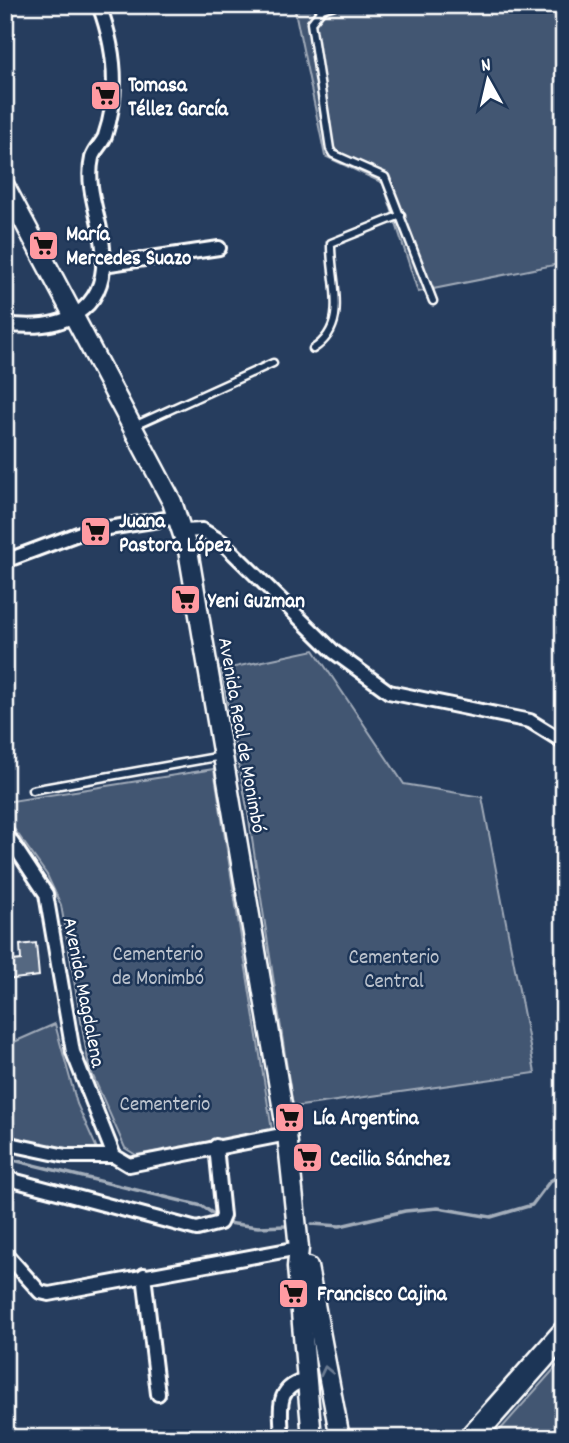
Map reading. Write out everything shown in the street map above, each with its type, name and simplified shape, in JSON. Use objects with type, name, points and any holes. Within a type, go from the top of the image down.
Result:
[{"type":"highway","points":[[471,1438],[564,1334]]},
{"type":"highway","points":[[493,1438],[564,1357]]},
{"type":"street","points":[[5,324],[43,324],[74,318],[94,297],[103,265],[103,247],[92,197],[92,157],[104,140],[110,121],[115,75],[99,5]]},
{"type":"street","name":"Avenida Real de Monimbó","points":[[5,186],[181,524],[224,756],[287,1134],[299,1248],[297,1267],[312,1438]]},
{"type":"street","points":[[103,265],[219,248]]},
{"type":"street","points":[[5,561],[83,532],[181,524],[202,530],[222,542],[334,652],[389,692],[530,721],[564,742]]},
{"type":"street","name":"Avenida Magdalena","points":[[5,832],[46,894],[73,1052],[114,1156]]},
{"type":"street","points":[[5,1143],[66,1156],[114,1156],[129,1165],[287,1134]]},
{"type":"street","points":[[5,1178],[197,1229],[220,1223],[223,1216],[216,1146]]},
{"type":"street","points":[[5,1253],[40,1292],[49,1294],[299,1248]]},
{"type":"street","name":"Avenida Real de Monimbó","points":[[299,1248],[307,1266],[340,1438]]},
{"type":"street","points":[[144,1275],[158,1394]]},
{"type":"street","points":[[282,1438],[281,1403],[287,1388],[292,1383],[308,1380]]},
{"type":"lane","points":[[335,5],[322,9],[311,23],[330,149],[333,154],[385,177],[433,301]]},
{"type":"lane","points":[[313,349],[326,340],[335,317],[331,243],[401,215]]},
{"type":"lane","points":[[132,427],[274,363]]},
{"type":"lane","points":[[32,790],[224,756]]},
{"type":"green space","points":[[564,5],[564,263],[418,292],[383,183],[325,156],[294,6]]},
{"type":"green space","name":"Cementerio Central","points":[[314,650],[404,784],[482,797],[535,1073],[293,1107],[248,813],[221,670]]},
{"type":"green space","points":[[214,769],[272,1130],[136,1155],[125,1148],[89,1067],[61,905],[47,875],[5,816],[5,802]]},
{"type":"green space","points":[[55,1024],[77,1104],[99,1153],[85,1157],[5,1143],[5,1046]]},
{"type":"green space","points":[[564,1358],[564,1438],[493,1438]]},
{"type":"building","points":[[36,943],[39,976],[5,980],[5,962],[21,960],[20,945]]},
{"type":"waterway","points":[[5,1158],[202,1206],[218,1217]]},
{"type":"waterway","points":[[312,1224],[340,1226],[405,1211],[438,1208],[491,1217],[532,1205],[550,1181],[564,1173]]},
{"type":"waterway","points":[[227,1223],[258,1227],[287,1226]]},
{"type":"place","name":"Tomasa Téllez García","points":[[105,96]]},
{"type":"place","name":"María Mercedes Suazo","points":[[43,245]]},
{"type":"place","name":"Juana Pastora López","points":[[96,532]]},
{"type":"place","name":"Yeni Guzman","points":[[185,600]]},
{"type":"place","name":"Lía Argentina","points":[[290,1117]]},
{"type":"place","name":"Cecilia Sánchez","points":[[307,1158]]},
{"type":"place","name":"Francisco Cajina","points":[[294,1293]]},
{"type":"park label","name":"Cementerio de Monimbó","points":[[158,965]]},
{"type":"park label","name":"Cementerio","points":[[165,1103]]}]
